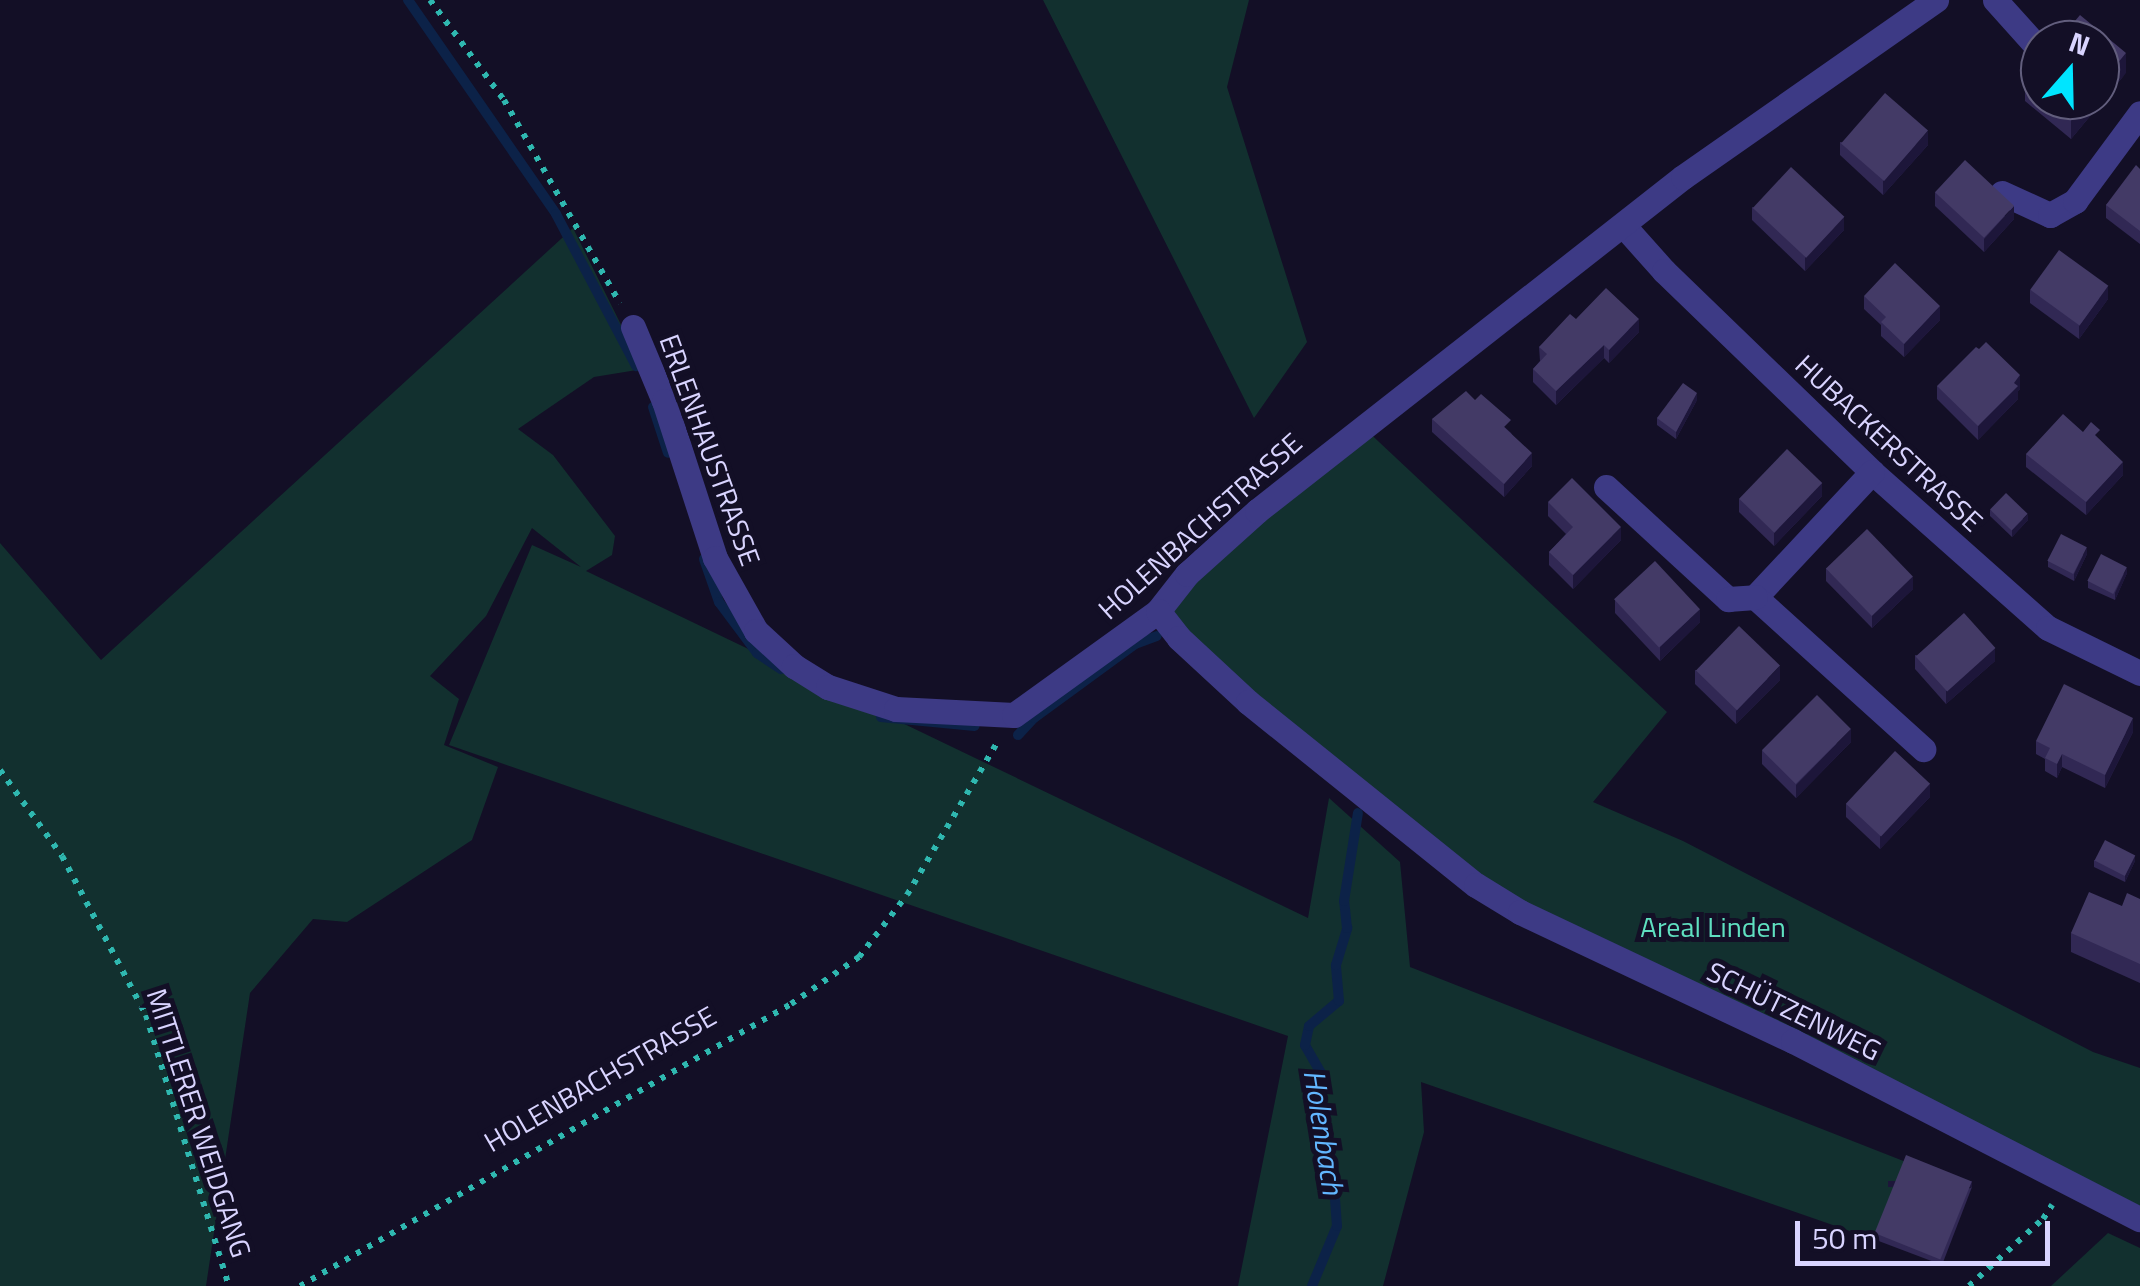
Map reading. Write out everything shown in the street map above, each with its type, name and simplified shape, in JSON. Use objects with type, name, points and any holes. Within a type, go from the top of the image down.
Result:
[{"type":"street","name":"HOLENBACHSTRASSE","points":[[1014,715],[1158,611],[1186,574],[1256,511],[1683,177],[1936,0]]},
{"type":"street","points":[[1994,0],[2020,28]]},
{"type":"street","points":[[2002,193],[2050,216],[2074,201],[2140,112]]},
{"type":"street","name":"HUBACKERSTRASSE","points":[[1623,225],[1664,271],[1872,472],[2048,628],[2140,673]]},
{"type":"street","name":"ERLENHAUSTRASSE","points":[[633,328],[664,401],[715,558],[756,632],[794,666],[828,687],[896,709],[1014,715]]},
{"type":"street","points":[[1606,487],[1728,599],[1756,597],[1872,472]]},
{"type":"street","points":[[1756,597],[1923,748]]},
{"type":"street","name":"SCHÜTZENWEG","points":[[1158,611],[1180,638],[1248,702],[1476,885],[1520,912],[1793,1042],[2140,1218]]},
{"type":"path","name":"ERLENHAUSTRASSE","points":[[430,0],[504,100],[577,221],[633,328]]},
{"type":"path","name":"HOLENBACHSTRASSE","points":[[300,1286],[792,1004],[858,957],[906,895],[1014,715]]},
{"type":"path","name":"MITTLERER WEIDGANG","points":[[0,770],[62,856],[146,1015],[229,1286]]},
{"type":"path","points":[[1969,1286],[2044,1219],[2065,1182]]},
{"type":"green space","points":[[1043,0],[1249,0],[1227,87],[1307,342],[1254,418]]},
{"type":"green space","points":[[573,228],[643,369],[594,377],[518,429],[553,455],[615,536],[612,555],[586,571],[1308,918],[1329,798],[1400,862],[1410,967],[1906,1162],[1876,1240],[1421,1082],[1424,1132],[1383,1286],[1238,1286],[1288,1036],[449,745],[532,545],[581,567],[532,528],[486,616],[430,676],[459,699],[444,745],[498,767],[472,840],[347,922],[313,919],[250,993],[206,1286],[0,1286],[0,543],[101,660]]},
{"type":"green space","name":"Areal Linden","points":[[1362,426],[1667,712],[1593,802],[1683,841],[2093,1052],[2140,1068],[2140,1212],[1476,885],[1158,611]]},
{"type":"green space","points":[[2108,1233],[2140,1248],[2140,1286],[2051,1286]]},
{"type":"building","points":[[1885,93],[1928,130],[1884,181],[1841,144]]},
{"type":"building","points":[[1965,160],[2014,206],[1984,238],[1935,192]]},
{"type":"building","points":[[2136,165],[2140,169],[2140,231],[2106,205]]},
{"type":"building","points":[[1791,167],[1844,217],[1806,258],[1753,208]]},
{"type":"building","points":[[2059,250],[2108,286],[2080,325],[2030,290]]},
{"type":"building","points":[[1895,263],[1940,306],[1904,344],[1881,322],[1886,317],[1864,296]]},
{"type":"building","points":[[1606,288],[1639,319],[1609,350],[1604,345],[1556,391],[1533,369],[1547,354],[1539,347],[1570,314],[1576,319]]},
{"type":"building","points":[[1986,342],[2020,375],[2014,383],[2018,386],[1978,426],[1937,386]]},
{"type":"building","points":[[1683,383],[1697,393],[1676,432],[1657,418]]},
{"type":"building","points":[[1466,391],[1475,400],[1481,394],[1511,420],[1504,427],[1532,453],[1504,484],[1432,419]]},
{"type":"building","points":[[2063,414],[2083,432],[2091,422],[2100,430],[2095,435],[2123,462],[2086,502],[2026,454]]},
{"type":"building","points":[[1787,449],[1822,483],[1774,533],[1739,499]]},
{"type":"building","points":[[1572,478],[1621,527],[1573,575],[1549,552],[1573,527],[1548,502]]},
{"type":"building","points":[[2006,493],[2028,514],[2012,530],[1990,510]]},
{"type":"building","points":[[1867,529],[1913,576],[1872,616],[1826,569]]},
{"type":"building","points":[[2061,534],[2087,547],[2073,574],[2047,561]]},
{"type":"building","points":[[2101,554],[2127,567],[2113,594],[2087,581]]},
{"type":"building","points":[[1655,561],[1700,609],[1659,647],[1614,599]]},
{"type":"building","points":[[1964,613],[1995,648],[1947,691],[1916,656]]},
{"type":"building","points":[[1739,626],[1780,666],[1737,710],[1696,671]]},
{"type":"building","points":[[2064,684],[2133,718],[2105,775],[2062,754],[2057,764],[2045,758],[2050,748],[2036,741]]},
{"type":"building","points":[[1817,695],[1851,729],[1796,784],[1762,750]]},
{"type":"building","points":[[1895,751],[1930,784],[1881,836],[1846,804]]},
{"type":"building","points":[[2105,840],[2135,855],[2125,876],[2095,860]]},
{"type":"building","points":[[2089,892],[2122,906],[2127,893],[2140,899],[2140,964],[2071,933]]},
{"type":"building","points":[[1906,1155],[1972,1182],[1940,1259],[1875,1233]]},
{"type":"waterway","points":[[408,0],[556,214],[636,366]]},
{"type":"waterway","points":[[653,407],[668,453]]},
{"type":"waterway","points":[[704,559],[719,602],[757,653],[781,669]]},
{"type":"waterway","points":[[1018,735],[1034,718],[1135,644],[1157,636]]},
{"type":"waterway","points":[[881,717],[975,726]]},
{"type":"waterway","name":"Holenbach","points":[[1312,1286],[1337,1226],[1333,1171],[1319,1147],[1321,1073],[1305,1045],[1309,1026],[1339,1001],[1336,965],[1347,928],[1344,901],[1358,813]]}]
